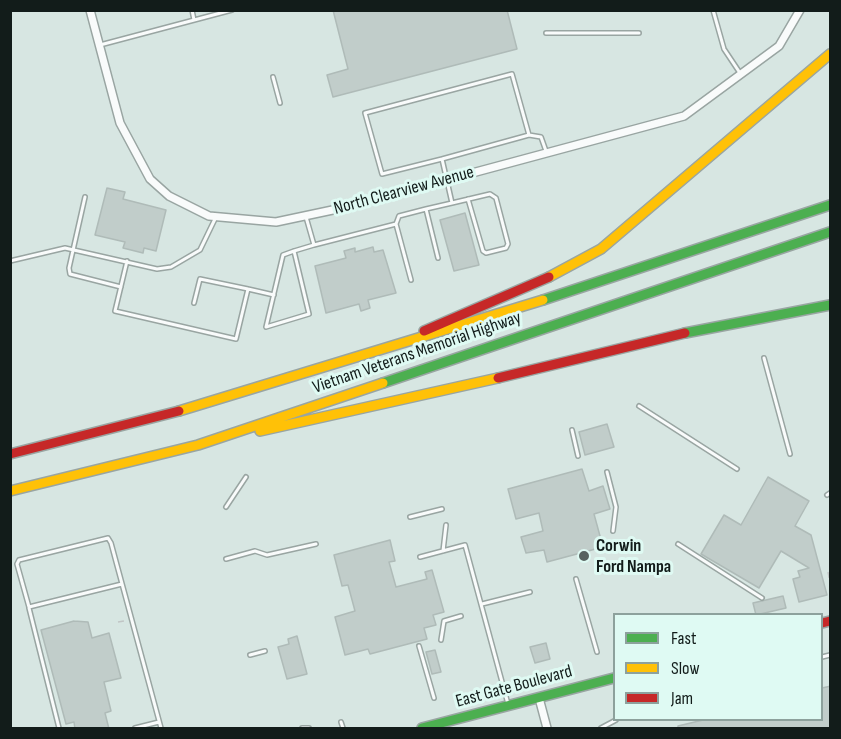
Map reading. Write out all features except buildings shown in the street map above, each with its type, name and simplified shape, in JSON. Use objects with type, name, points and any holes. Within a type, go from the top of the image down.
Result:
[{"type":"main road","points":[[379,352],[443,322],[531,286],[601,249],[831,54]]},
{"type":"main road","name":"Vietnam Veterans Memorial Highway","points":[[10,454],[213,404],[831,205]]},
{"type":"main road","name":"Vietnam Veterans Memorial Highway","points":[[10,491],[198,444],[831,232]]},
{"type":"main road","points":[[198,444],[532,370],[685,333],[831,305]]},
{"type":"main road","name":"East Gate Boulevard","points":[[422,729],[613,679]]},
{"type":"street","name":"North Clearview Avenue","points":[[90,10],[120,123],[150,179],[169,196],[209,216],[276,222],[306,217],[684,116],[779,46],[800,10]]},
{"type":"street","points":[[538,698],[547,729]]},
{"type":"lane","points":[[192,10],[194,21]]},
{"type":"lane","points":[[100,45],[232,10]]},
{"type":"lane","points":[[713,10],[724,49],[741,74]]},
{"type":"lane","points":[[546,33],[639,33]]},
{"type":"lane","points":[[529,135],[512,74],[365,113],[382,174],[529,135],[541,137],[547,153]]},
{"type":"lane","points":[[273,77],[280,103]]},
{"type":"lane","points":[[442,159],[452,203]]},
{"type":"lane","points":[[411,280],[396,224],[399,216],[426,209],[468,199],[490,194],[496,198],[508,244],[506,248],[486,253],[483,251],[468,199]]},
{"type":"lane","points":[[85,197],[69,268],[70,274],[121,287]]},
{"type":"lane","points":[[426,209],[438,258]]},
{"type":"lane","points":[[10,261],[65,248],[157,269],[171,267],[200,250],[216,217]]},
{"type":"lane","points":[[306,217],[314,245]]},
{"type":"lane","points":[[294,251],[309,314],[266,327],[283,255],[294,251],[314,245],[396,224]]},
{"type":"lane","points":[[127,261],[115,311],[236,339],[248,289]]},
{"type":"lane","points":[[194,303],[200,279],[274,295]]},
{"type":"lane","points":[[764,358],[790,454]]},
{"type":"lane","points":[[639,406],[737,469]]},
{"type":"lane","points":[[572,430],[578,456]]},
{"type":"lane","points":[[607,472],[616,507],[614,531]]},
{"type":"lane","points":[[226,507],[246,477]]},
{"type":"lane","points":[[410,517],[442,509]]},
{"type":"lane","points":[[443,551],[446,525]]},
{"type":"lane","points":[[59,729],[17,564],[19,560],[103,537],[108,538],[111,543],[161,729]]},
{"type":"lane","points":[[226,559],[255,551],[267,555],[316,544]]},
{"type":"lane","points":[[678,544],[762,598]]},
{"type":"lane","points":[[420,557],[465,545],[509,706]]},
{"type":"lane","points":[[576,579],[597,652]]},
{"type":"lane","points":[[28,607],[122,584]]},
{"type":"lane","points":[[482,604],[530,592]]},
{"type":"lane","points":[[441,640],[444,621],[461,616]]},
{"type":"lane","points":[[420,646],[434,698]]},
{"type":"lane","points":[[250,655],[265,651]]},
{"type":"lane","points":[[135,729],[159,722]]},
{"type":"lane","points":[[341,722],[343,729]]},
{"type":"lane","points":[[302,729],[309,729]]},
{"type":"path","points":[[828,572],[831,582]]},
{"type":"path","points":[[118,622],[125,621]]},
{"type":"traffic: fast","points":[[543,300],[830,205]]},
{"type":"traffic: fast","points":[[383,383],[830,232]]},
{"type":"traffic: fast","points":[[685,333],[830,305]]},
{"type":"traffic: fast","points":[[422,728],[613,678]]},
{"type":"traffic: slow","points":[[549,277],[601,249],[830,54]]},
{"type":"traffic: slow","points":[[179,411],[543,300]]},
{"type":"traffic: slow","points":[[260,431],[498,378]]},
{"type":"traffic: slow","points":[[10,491],[198,445],[383,383]]},
{"type":"traffic: jam","points":[[424,331],[549,277]]},
{"type":"traffic: jam","points":[[498,378],[685,333]]},
{"type":"traffic: jam","points":[[10,454],[179,411]]},
{"type":"traffic: jam","points":[[823,623],[830,621]]},
{"type":"place","name":"Corwin Ford Nampa","points":[[584,556]]}]
